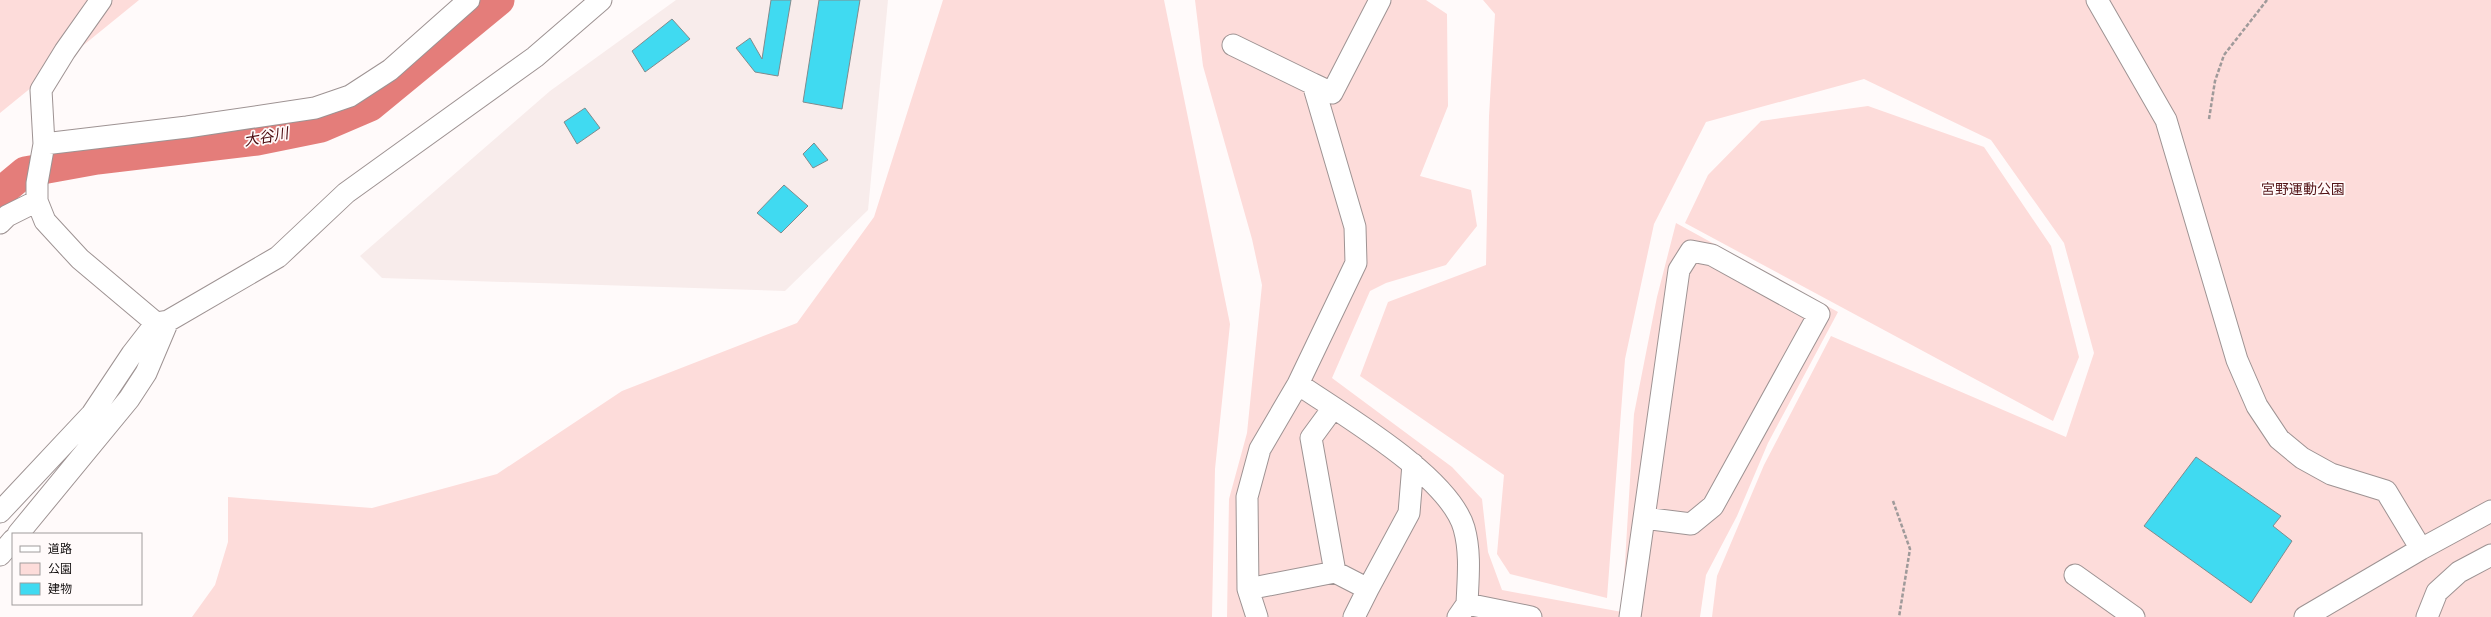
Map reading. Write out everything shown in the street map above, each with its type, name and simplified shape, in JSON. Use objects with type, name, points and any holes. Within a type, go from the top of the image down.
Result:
[{"type":"street","points":[[102,0],[65,51],[41,90],[44,144],[37,183],[37,201],[45,221],[80,259],[162,322]]},
{"type":"street","points":[[44,144],[187,127],[322,105],[350,96],[390,70],[469,0]]},
{"type":"street","points":[[0,512],[92,414],[132,354],[162,322],[278,257],[346,193],[535,57],[601,0]]},
{"type":"street","points":[[1233,45],[1332,93],[1380,0]]},
{"type":"street","points":[[2097,0],[2166,120],[2237,360],[2257,406],[2279,439],[2302,458],[2331,474],[2386,491],[2421,549]]},
{"type":"street","points":[[1257,617],[1248,589],[1246,497],[1260,449],[1298,384],[1356,263],[1355,227],[1313,84]]},
{"type":"street","points":[[0,223],[7,216],[37,201]]},
{"type":"street","points":[[1630,617],[1679,270],[1691,251],[1712,255],[1819,314],[1713,506],[1692,524],[1644,518]]},
{"type":"street","points":[[19,533],[129,399],[146,373],[162,322]]},
{"type":"street","points":[[1298,384],[1413,464],[1443,491],[1464,527],[1469,554],[1462,611],[1531,617]]},
{"type":"street","points":[[1333,408],[1311,438],[1335,572]]},
{"type":"street","points":[[1361,615],[1368,589],[1409,513],[1413,464]]},
{"type":"street","points":[[2305,617],[2421,549],[2491,511]]},
{"type":"street","points":[[0,555],[12,541]]},
{"type":"street","points":[[2427,617],[2437,592],[2459,572],[2491,555]]},
{"type":"street","points":[[1248,589],[1335,572],[1368,589]]},
{"type":"street","points":[[2075,575],[2134,617]]},
{"type":"path","points":[[2209,119],[2215,81],[2224,55],[2267,0]]},
{"type":"path","points":[[1893,501],[1910,549],[1899,617]]},
{"type":"shaded area","points":[[676,0],[888,0],[868,210],[785,291],[382,278],[360,256],[550,91]]},
{"type":"green space","points":[[0,0],[139,0],[0,113]]},
{"type":"green space","points":[[943,0],[1164,0],[1230,324],[1215,469],[1212,617],[192,617],[215,585],[228,542],[228,497],[372,508],[497,474],[622,391],[797,323],[874,217]]},
{"type":"green space","points":[[1195,0],[1426,0],[1447,14],[1448,106],[1420,176],[1471,190],[1477,226],[1446,265],[1386,283],[1370,291],[1332,378],[1452,467],[1482,499],[1488,552],[1502,590],[1622,612],[1634,414],[1657,297],[1676,223],[1838,312],[1768,443],[1737,516],[1706,575],[1700,617],[1227,617],[1229,499],[1247,433],[1262,285],[1252,239],[1203,66]]},
{"type":"green space","name":"宮野運動公園","points":[[1483,0],[2491,0],[2491,617],[1712,617],[1717,576],[1764,465],[1831,336],[2066,437],[2094,353],[2064,243],[1991,140],[1864,79],[1706,122],[1654,224],[1625,359],[1607,598],[1510,574],[1497,554],[1504,475],[1360,376],[1388,302],[1486,265],[1489,116],[1495,14]]},
{"type":"green space","points":[[1868,106],[1984,147],[2051,246],[2079,357],[2053,421],[1685,223],[1708,175],[1761,121]]},
{"type":"building","points":[[771,0],[791,0],[778,76],[755,72],[736,48],[750,38],[762,59]]},
{"type":"building","points":[[819,0],[860,0],[842,109],[803,102]]},
{"type":"building","points":[[672,19],[690,39],[645,72],[632,51]]},
{"type":"building","points":[[585,108],[600,128],[577,144],[564,122]]},
{"type":"building","points":[[814,143],[828,160],[813,168],[803,154]]},
{"type":"building","points":[[784,185],[808,206],[781,233],[757,213]]},
{"type":"building","points":[[2196,457],[2281,516],[2273,526],[2292,541],[2251,603],[2144,526]]},
{"type":"waterway","name":"大谷川","points":[[0,193],[25,172],[97,159],[257,140],[321,127],[370,106],[499,0]]}]
